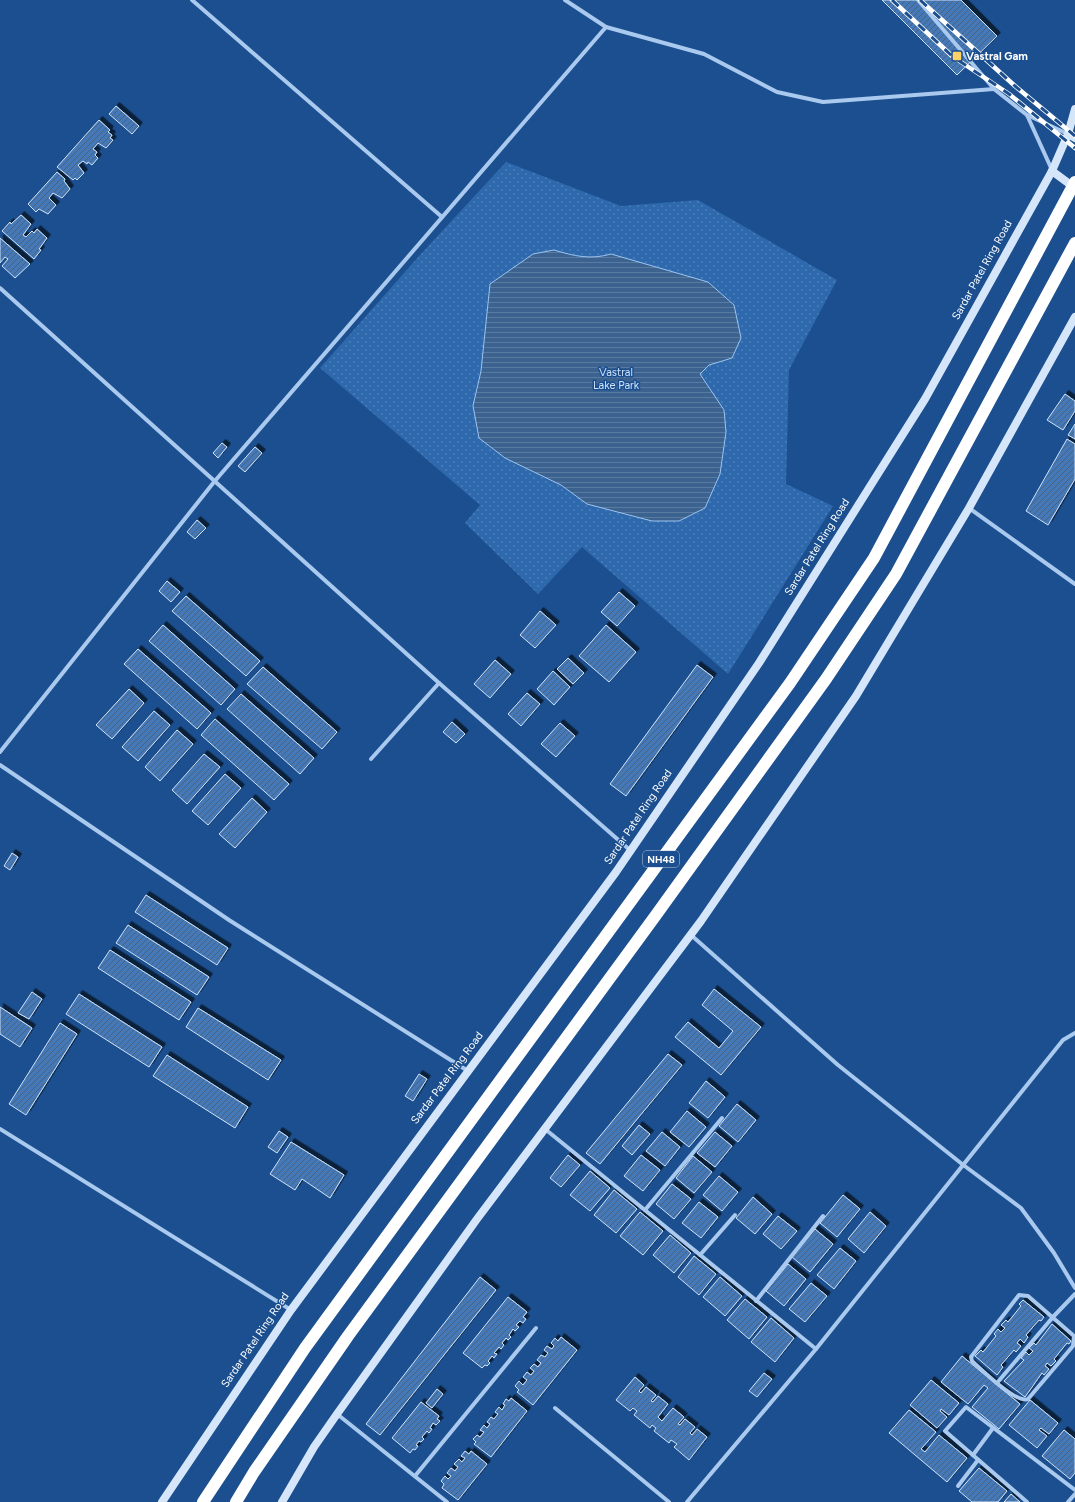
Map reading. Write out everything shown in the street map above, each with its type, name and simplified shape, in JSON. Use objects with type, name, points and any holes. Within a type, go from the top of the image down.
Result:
[{"type":"highway","name":"NH48","points":[[203,1502],[305,1348],[790,683],[874,558],[1074,186]]},
{"type":"highway","name":"NH48","points":[[236,1502],[254,1472],[348,1336],[661,909],[848,647],[896,574],[1075,243]]},
{"type":"street","points":[[192,0],[442,217]]},
{"type":"street","points":[[565,0],[606,27],[704,54],[777,92],[823,102],[994,90]]},
{"type":"street","points":[[918,0],[994,90],[1027,115],[1072,136]]},
{"type":"street","points":[[0,752],[214,482],[606,27]]},
{"type":"street","name":"Sardar Patel Ring Road","points":[[162,1502],[291,1310],[631,851],[759,663],[925,399],[1072,136],[1075,109]]},
{"type":"street","points":[[1027,115],[1052,171],[1074,186]]},
{"type":"street","points":[[0,288],[439,683],[631,851]]},
{"type":"street","points":[[282,1502],[314,1447],[337,1414],[477,1219],[690,936],[856,696],[969,508],[1075,317]]},
{"type":"street","points":[[969,508],[1075,584]]},
{"type":"street","points":[[371,759],[439,683]]},
{"type":"street","points":[[0,765],[230,920],[468,1071]]},
{"type":"street","points":[[690,936],[838,1065],[962,1164],[1021,1208],[1054,1253],[1075,1288]]},
{"type":"street","points":[[687,1502],[816,1349],[1062,1040],[1075,1033]]},
{"type":"street","points":[[645,1210],[722,1118]]},
{"type":"street","points":[[545,1128],[816,1349]]},
{"type":"street","points":[[0,1129],[291,1310]]},
{"type":"street","points":[[700,1255],[735,1215]]},
{"type":"street","points":[[756,1300],[823,1216]]},
{"type":"street","points":[[998,1383],[1053,1317],[1075,1294]]},
{"type":"street","points":[[1019,1295],[1028,1296],[1053,1317],[1074,1336],[1074,1341],[1072,1346],[1028,1399],[1024,1401],[1019,1400],[972,1361],[971,1357],[1019,1295]]},
{"type":"street","points":[[415,1476],[536,1328]]},
{"type":"street","points":[[1027,1502],[945,1431],[966,1407],[1075,1490]]},
{"type":"street","points":[[555,1408],[668,1502]]},
{"type":"street","points":[[337,1414],[448,1502]]},
{"type":"street","points":[[973,1455],[993,1428]]},
{"type":"street","points":[[958,1486],[978,1460]]},
{"type":"street","points":[[1068,1502],[1075,1494]]},
{"type":"green space","name":"Vastral Lake Park","points":[[506,162],[621,206],[698,200],[837,280],[789,370],[786,484],[833,506],[728,674],[582,547],[538,594],[465,523],[480,505],[320,368],[420,255]]},
{"type":"shaded area","points":[[554,250],[589,257],[611,254],[708,282],[734,305],[741,338],[732,358],[709,365],[700,374],[724,410],[726,432],[720,474],[705,508],[679,521],[652,521],[587,504],[561,485],[505,458],[479,438],[473,406],[481,371],[490,284],[533,254]]},
{"type":"building","name":"Vastral Gam","points":[[882,0],[961,0],[997,36],[957,75]]},
{"type":"building","points":[[116,106],[139,126],[132,134],[109,114]]},
{"type":"building","points":[[99,120],[110,130],[108,132],[112,135],[110,138],[113,140],[106,148],[98,143],[93,149],[97,152],[95,155],[98,158],[92,165],[83,161],[78,165],[84,173],[77,180],[75,178],[73,180],[57,167]]},
{"type":"building","points":[[57,172],[65,179],[64,181],[70,189],[62,198],[53,193],[49,198],[56,205],[48,214],[39,209],[36,212],[28,204]]},
{"type":"building","points":[[21,215],[31,224],[23,235],[26,237],[32,231],[34,233],[37,229],[47,238],[39,249],[41,250],[34,259],[2,231],[10,222],[11,224]]},
{"type":"building","points":[[0,238],[30,264],[15,278],[2,266],[8,259],[5,257],[0,263]]},
{"type":"building","points":[[1065,394],[1075,401],[1075,411],[1063,430],[1047,420]]},
{"type":"building","points":[[1075,424],[1075,439],[1068,435]]},
{"type":"building","points":[[1067,439],[1075,444],[1075,479],[1048,525],[1026,511]]},
{"type":"building","points":[[222,443],[227,447],[218,458],[213,453]]},
{"type":"building","points":[[255,447],[262,453],[245,472],[238,466]]},
{"type":"building","points":[[197,520],[206,528],[195,539],[187,532]]},
{"type":"building","points":[[167,581],[180,592],[171,602],[159,591]]},
{"type":"building","points":[[619,592],[635,606],[617,626],[601,612]]},
{"type":"building","points":[[186,596],[260,661],[246,676],[172,611]]},
{"type":"building","points":[[540,611],[556,625],[535,648],[520,635]]},
{"type":"building","points":[[163,625],[235,689],[221,705],[149,641]]},
{"type":"building","points":[[606,625],[636,652],[609,682],[579,656]]},
{"type":"building","points":[[138,649],[211,713],[197,729],[124,664]]},
{"type":"building","points":[[568,658],[584,673],[573,684],[557,669]]},
{"type":"building","points":[[495,660],[511,674],[490,698],[474,684]]},
{"type":"building","points":[[697,665],[713,677],[626,796],[610,784]]},
{"type":"building","points":[[263,667],[337,732],[322,749],[247,684]]},
{"type":"building","points":[[553,671],[570,687],[554,705],[537,689]]},
{"type":"building","points":[[129,689],[144,703],[112,739],[96,725]]},
{"type":"building","points":[[527,693],[540,704],[521,726],[508,714]]},
{"type":"building","points":[[241,694],[314,758],[300,774],[227,709]]},
{"type":"building","points":[[154,711],[170,725],[138,761],[122,747]]},
{"type":"building","points":[[215,719],[289,784],[274,800],[201,735]]},
{"type":"building","points":[[452,722],[465,734],[456,743],[443,732]]},
{"type":"building","points":[[560,723],[575,736],[556,757],[541,744]]},
{"type":"building","points":[[177,730],[193,744],[160,781],[145,767]]},
{"type":"building","points":[[204,754],[220,767],[187,804],[172,790]]},
{"type":"building","points":[[225,774],[241,788],[208,825],[192,811]]},
{"type":"building","points":[[252,798],[267,812],[235,848],[219,834]]},
{"type":"building","points":[[12,853],[18,857],[10,870],[4,866]]},
{"type":"building","points":[[146,895],[228,948],[217,965],[135,912]]},
{"type":"building","points":[[128,925],[209,977],[197,995],[116,943]]},
{"type":"building","points":[[110,950],[191,1002],[179,1020],[98,968]]},
{"type":"building","points":[[714,989],[761,1027],[721,1075],[675,1037],[688,1022],[719,1048],[733,1031],[702,1005]]},
{"type":"building","points":[[32,992],[42,999],[29,1019],[18,1013]]},
{"type":"building","points":[[79,994],[162,1047],[149,1067],[66,1014]]},
{"type":"building","points":[[0,1007],[32,1028],[20,1047],[0,1034]]},
{"type":"building","points":[[198,1008],[281,1060],[268,1080],[186,1027]]},
{"type":"building","points":[[60,1023],[77,1034],[26,1115],[9,1104]]},
{"type":"building","points":[[668,1054],[682,1065],[600,1164],[586,1153]]},
{"type":"building","points":[[167,1055],[248,1107],[235,1128],[153,1076]]},
{"type":"building","points":[[419,1074],[427,1079],[413,1101],[405,1096]]},
{"type":"building","points":[[706,1081],[725,1097],[708,1118],[689,1103]]},
{"type":"building","points":[[737,1104],[756,1120],[738,1142],[719,1126]]},
{"type":"building","points":[[687,1111],[706,1127],[689,1147],[670,1132]]},
{"type":"building","points":[[639,1125],[650,1134],[632,1155],[622,1146]]},
{"type":"building","points":[[279,1131],[288,1137],[277,1153],[268,1147]]},
{"type":"building","points":[[662,1132],[680,1147],[665,1166],[646,1151]]},
{"type":"building","points":[[715,1132],[732,1146],[715,1167],[697,1153]]},
{"type":"building","points":[[291,1142],[344,1175],[330,1198],[302,1179],[295,1190],[270,1174]]},
{"type":"building","points":[[568,1155],[580,1165],[561,1187],[550,1178]]},
{"type":"building","points":[[641,1155],[660,1170],[643,1191],[624,1176]]},
{"type":"building","points":[[693,1156],[712,1172],[694,1193],[676,1178]]},
{"type":"building","points":[[590,1171],[610,1188],[590,1211],[570,1195]]},
{"type":"building","points":[[719,1176],[738,1192],[722,1211],[703,1195]]},
{"type":"building","points":[[672,1184],[691,1199],[674,1219],[656,1204]]},
{"type":"building","points":[[614,1190],[637,1209],[616,1233],[594,1215]]},
{"type":"building","points":[[843,1195],[860,1209],[837,1237],[820,1223]]},
{"type":"building","points":[[753,1197],[772,1214],[755,1234],[736,1218]]},
{"type":"building","points":[[699,1202],[718,1217],[701,1238],[682,1223]]},
{"type":"building","points":[[640,1212],[663,1231],[643,1255],[620,1236]]},
{"type":"building","points":[[870,1212],[886,1226],[864,1253],[848,1239]]},
{"type":"building","points":[[778,1216],[797,1231],[781,1249],[763,1234]]},
{"type":"building","points":[[815,1229],[833,1244],[810,1272],[792,1257]]},
{"type":"building","points":[[670,1235],[691,1253],[674,1273],[653,1255]]},
{"type":"building","points":[[840,1248],[856,1261],[834,1289],[817,1275]]},
{"type":"building","points":[[694,1256],[716,1274],[699,1295],[678,1277]]},
{"type":"building","points":[[788,1264],[806,1279],[784,1306],[766,1291]]},
{"type":"building","points":[[480,1277],[496,1290],[380,1435],[366,1424]]},
{"type":"building","points":[[720,1277],[742,1296],[725,1316],[703,1297]]},
{"type":"building","points":[[811,1283],[827,1296],[805,1322],[789,1309]]},
{"type":"building","points":[[508,1297],[527,1312],[523,1317],[526,1319],[523,1323],[520,1321],[516,1325],[519,1327],[515,1331],[513,1329],[509,1335],[511,1337],[508,1340],[506,1338],[502,1343],[504,1345],[501,1349],[499,1347],[494,1353],[497,1354],[494,1358],[492,1356],[488,1361],[490,1363],[482,1368],[463,1353]]},
{"type":"building","points":[[745,1299],[767,1317],[749,1339],[727,1320]]},
{"type":"building","points":[[1023,1300],[1044,1317],[1041,1321],[1039,1320],[1026,1335],[1028,1337],[1024,1343],[1020,1339],[1017,1343],[1021,1346],[1016,1352],[1014,1350],[1001,1365],[1003,1367],[997,1375],[975,1356],[981,1350],[983,1352],[996,1336],[994,1334],[998,1329],[1001,1332],[1005,1328],[1001,1325],[1006,1320],[1008,1322],[1021,1306],[1019,1304]]},
{"type":"building","points":[[771,1318],[794,1338],[775,1362],[751,1342]]},
{"type":"building","points":[[1052,1324],[1071,1341],[1069,1344],[1067,1343],[1054,1359],[1056,1361],[1051,1366],[1047,1363],[1045,1366],[1049,1369],[1044,1375],[1042,1373],[1025,1397],[1004,1381],[1024,1360],[1021,1358],[1026,1352],[1029,1355],[1033,1351],[1029,1348],[1034,1343],[1036,1345]]},
{"type":"building","points":[[561,1337],[577,1350],[533,1405],[517,1392],[519,1390],[515,1386],[519,1381],[523,1385],[527,1380],[523,1377],[527,1372],[531,1375],[534,1371],[530,1368],[534,1364],[538,1367],[541,1363],[537,1360],[541,1355],[545,1357],[548,1353],[544,1350],[547,1346],[552,1349],[554,1346],[551,1343],[555,1338],[558,1341]]},
{"type":"building","points":[[962,1356],[1020,1404],[999,1429],[972,1407],[988,1388],[984,1385],[968,1404],[941,1382]]},
{"type":"building","points":[[764,1373],[772,1379],[757,1397],[749,1391]]},
{"type":"building","points":[[635,1377],[644,1385],[639,1391],[641,1393],[646,1387],[656,1395],[651,1401],[653,1402],[658,1396],[668,1404],[658,1417],[662,1421],[673,1408],[684,1417],[678,1424],[680,1425],[685,1419],[695,1427],[690,1433],[692,1435],[697,1429],[707,1437],[689,1460],[674,1447],[677,1444],[671,1440],[669,1443],[654,1431],[656,1428],[652,1425],[650,1428],[634,1415],[637,1411],[633,1408],[630,1411],[616,1400]]},
{"type":"building","points":[[931,1380],[959,1403],[949,1415],[941,1409],[940,1411],[947,1417],[937,1428],[910,1405]]},
{"type":"building","points":[[437,1389],[443,1394],[432,1408],[426,1403]]},
{"type":"building","points":[[511,1398],[527,1411],[491,1457],[474,1444],[476,1442],[473,1439],[477,1435],[480,1437],[484,1432],[480,1430],[484,1425],[487,1428],[490,1424],[487,1422],[491,1417],[494,1419],[498,1414],[495,1412],[499,1407],[502,1410],[506,1399],[509,1401]]},
{"type":"building","points":[[1030,1400],[1058,1423],[1049,1434],[1041,1428],[1039,1430],[1047,1436],[1037,1448],[1009,1425]]},
{"type":"building","points":[[421,1402],[439,1416],[437,1419],[440,1421],[436,1425],[433,1423],[430,1428],[432,1429],[429,1433],[427,1431],[422,1437],[424,1439],[421,1442],[419,1441],[415,1450],[413,1449],[410,1453],[392,1438]]},
{"type":"building","points":[[909,1410],[936,1432],[921,1449],[925,1452],[939,1435],[967,1458],[947,1482],[889,1433]]},
{"type":"building","points":[[1064,1430],[1075,1439],[1075,1473],[1070,1479],[1042,1456]]},
{"type":"building","points":[[465,1451],[469,1454],[471,1451],[487,1464],[458,1500],[442,1488],[444,1484],[441,1481],[445,1476],[448,1479],[451,1476],[447,1473],[451,1468],[455,1471],[458,1467],[454,1464],[459,1459],[462,1462],[465,1458],[461,1456]]},
{"type":"building","points":[[979,1468],[1007,1491],[998,1502],[972,1502],[959,1491]]},
{"type":"building","points":[[1011,1494],[1020,1502],[1004,1502]]},
{"type":"railway","points":[[892,0],[952,56],[1009,94],[1075,148]]},
{"type":"railway","points":[[920,0],[1015,86],[1075,136]]},
{"type":"place","name":"Vastral Gam","points":[[957,56]]}]
